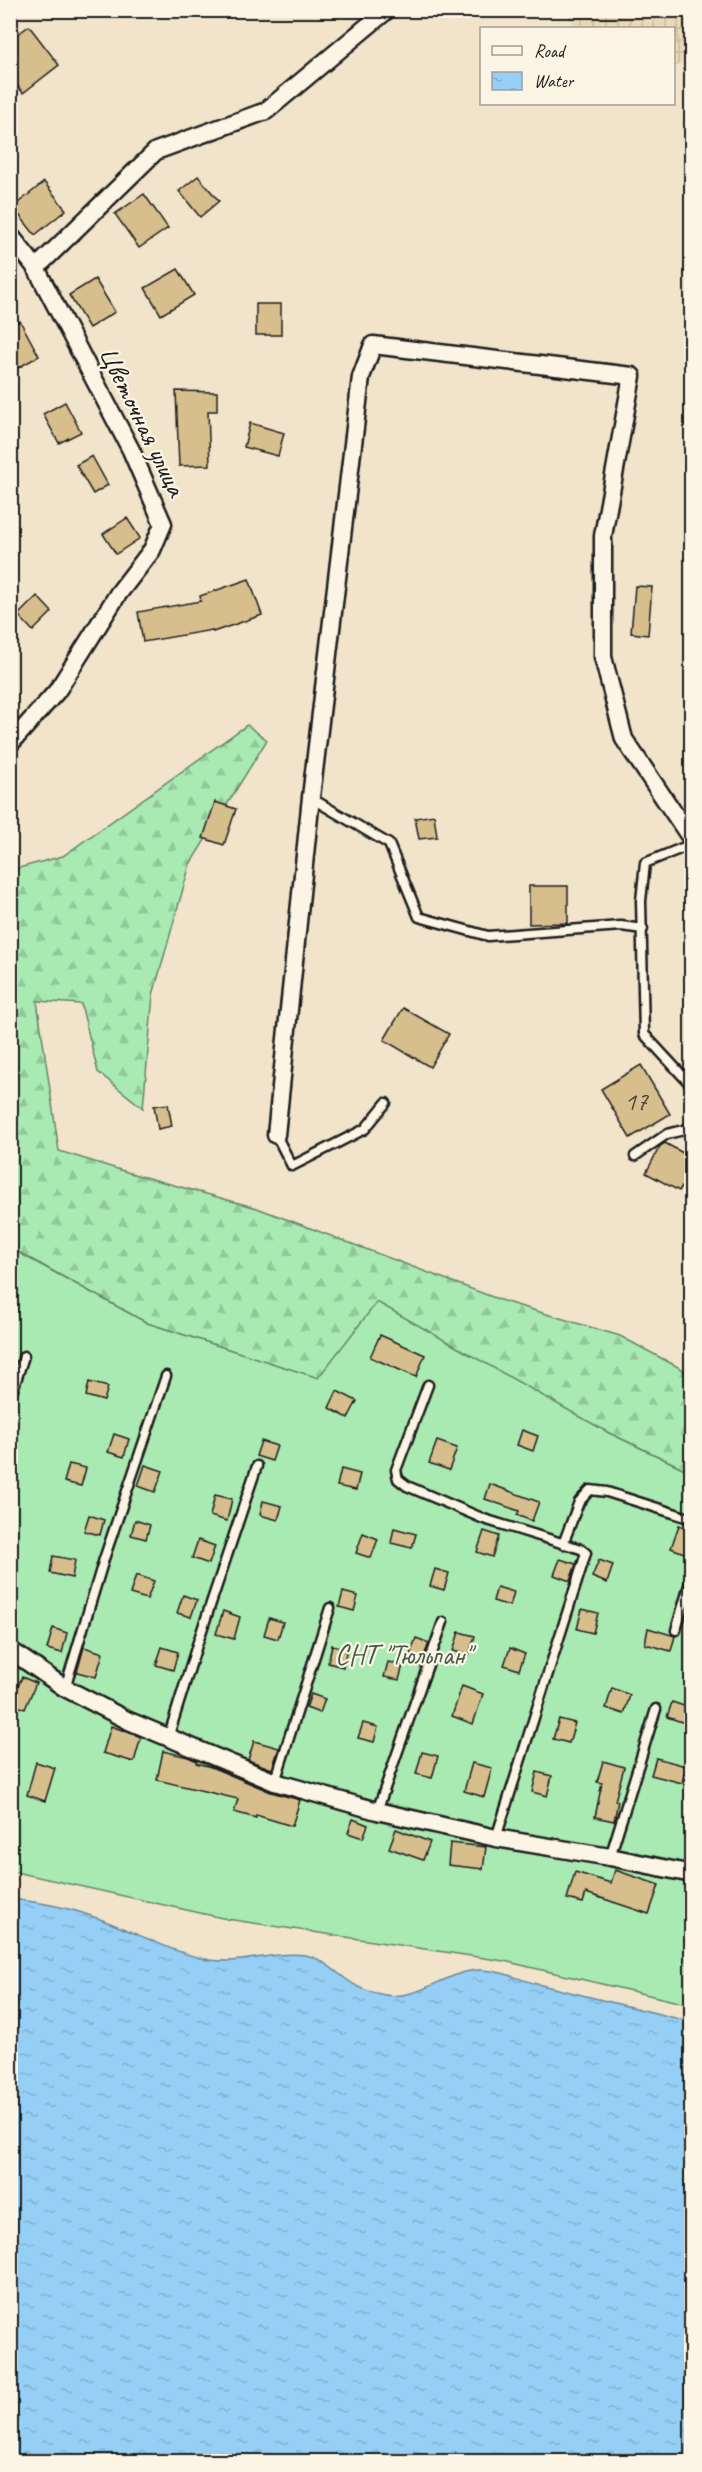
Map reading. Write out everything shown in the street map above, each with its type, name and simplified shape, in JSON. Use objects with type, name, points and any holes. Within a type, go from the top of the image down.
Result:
[{"type":"street","points":[[36,268],[156,151],[266,111],[387,10]]},
{"type":"street","name":"Цветочная улица","points":[[10,235],[36,268],[131,450],[163,524],[152,550],[118,594],[57,691],[10,744]]},
{"type":"street","points":[[276,1135],[311,797],[361,377],[373,345],[632,376],[603,536],[603,657],[624,739],[692,837]]},
{"type":"street","points":[[10,1650],[64,1688],[168,1738],[275,1782],[377,1811],[496,1838],[610,1857],[692,1874]]},
{"type":"lane","points":[[311,797],[389,844],[419,917],[488,936],[621,926],[643,929]]},
{"type":"lane","points":[[692,844],[645,863],[641,901],[644,1034],[692,1086]]},
{"type":"lane","points":[[276,1135],[292,1166],[365,1129],[386,1103]]},
{"type":"lane","points":[[634,1156],[667,1134],[692,1128]]},
{"type":"lane","points":[[10,1399],[24,1356]]},
{"type":"lane","points":[[64,1688],[104,1559],[166,1376]]},
{"type":"lane","points":[[428,1385],[396,1470],[398,1479],[406,1486],[484,1519],[581,1549],[586,1553],[496,1838]]},
{"type":"lane","points":[[168,1738],[196,1645],[257,1466]]},
{"type":"lane","points":[[563,1544],[579,1502],[590,1490],[607,1492],[692,1519]]},
{"type":"lane","points":[[676,1630],[692,1575]]},
{"type":"lane","points":[[275,1782],[330,1608]]},
{"type":"lane","points":[[377,1811],[443,1622]]},
{"type":"lane","points":[[610,1857],[656,1709]]},
{"type":"shaded area","points":[[564,11],[691,11],[691,60],[675,67],[675,27],[576,27]]},
{"type":"green space","points":[[247,725],[267,740],[190,864],[153,995],[143,1108],[98,1072],[81,1004],[37,1001],[59,1151],[257,1208],[503,1301],[620,1336],[691,1374],[691,1472],[609,1433],[318,1378],[147,1323],[11,1248],[11,870],[63,856]]},
{"type":"green space","name":"СНТ \"Тюльпан\"","points":[[10,1248],[147,1323],[318,1378],[377,1302],[609,1433],[691,1472],[691,2005],[504,1961],[227,1919],[11,1871]]},
{"type":"water","points":[[11,1899],[51,1905],[81,1913],[106,1921],[179,1952],[210,1960],[233,1961],[293,1954],[305,1955],[325,1963],[358,1987],[385,1995],[409,1994],[468,1971],[487,1970],[691,2022],[691,2461],[11,2461]]},
{"type":"building","points":[[29,26],[59,65],[23,93],[10,76],[10,40]]},
{"type":"building","points":[[198,176],[219,201],[200,217],[179,191]]},
{"type":"building","points":[[44,182],[66,210],[35,235],[13,207]]},
{"type":"building","points":[[144,194],[168,228],[139,248],[115,214]]},
{"type":"building","points":[[178,269],[194,295],[161,315],[145,288]]},
{"type":"building","points":[[95,279],[115,312],[89,328],[69,295]]},
{"type":"building","points":[[256,304],[281,304],[281,335],[256,335]]},
{"type":"building","points":[[20,321],[39,356],[18,368],[10,355],[10,326]]},
{"type":"building","points":[[176,391],[217,392],[217,411],[208,411],[210,465],[179,466]]},
{"type":"building","points":[[65,402],[81,432],[59,443],[43,414]]},
{"type":"building","points":[[250,423],[284,433],[278,456],[244,447]]},
{"type":"building","points":[[92,456],[108,485],[93,494],[76,465]]},
{"type":"building","points":[[127,518],[140,538],[116,554],[103,534]]},
{"type":"building","points":[[249,579],[262,615],[213,632],[212,630],[143,642],[138,612],[201,601],[200,596]]},
{"type":"building","points":[[635,586],[652,587],[648,635],[631,633]]},
{"type":"building","points":[[37,596],[52,612],[33,631],[18,615]]},
{"type":"building","points":[[215,802],[236,809],[224,845],[203,838]]},
{"type":"building","points":[[434,815],[437,837],[419,839],[415,818]]},
{"type":"building","points":[[529,886],[568,886],[568,923],[529,924]]},
{"type":"building","points":[[403,1008],[449,1034],[430,1067],[384,1040]]},
{"type":"building","points":[[641,1065],[670,1114],[630,1138],[601,1089]]},
{"type":"building","points":[[168,1104],[172,1126],[158,1129],[154,1106]]},
{"type":"building","points":[[665,1143],[692,1158],[692,1168],[679,1191],[646,1173],[660,1146]]},
{"type":"building","points":[[380,1335],[425,1355],[416,1377],[370,1357]]},
{"type":"building","points":[[89,1382],[108,1387],[104,1401],[86,1396]]},
{"type":"building","points":[[337,1391],[357,1401],[348,1418],[329,1408]]},
{"type":"building","points":[[522,1430],[538,1436],[533,1451],[517,1445]]},
{"type":"building","points":[[114,1434],[129,1439],[124,1457],[108,1452]]},
{"type":"building","points":[[261,1441],[277,1446],[272,1461],[256,1456]]},
{"type":"building","points":[[437,1441],[457,1448],[449,1470],[429,1463]]},
{"type":"building","points":[[69,1464],[86,1468],[81,1486],[64,1482]]},
{"type":"building","points":[[145,1465],[163,1471],[155,1492],[138,1486]]},
{"type":"building","points":[[341,1469],[360,1474],[356,1490],[337,1486]]},
{"type":"building","points":[[490,1484],[539,1502],[532,1521],[517,1515],[519,1511],[485,1499]]},
{"type":"building","points":[[215,1495],[232,1499],[227,1521],[210,1516]]},
{"type":"building","points":[[263,1501],[282,1506],[278,1520],[260,1515]]},
{"type":"building","points":[[89,1515],[104,1520],[100,1535],[84,1531]]},
{"type":"building","points":[[135,1520],[150,1525],[146,1539],[131,1535]]},
{"type":"building","points":[[679,1525],[692,1530],[692,1543],[687,1554],[671,1548]]},
{"type":"building","points":[[394,1528],[416,1534],[412,1548],[391,1543]]},
{"type":"building","points":[[484,1531],[499,1536],[492,1557],[477,1552]]},
{"type":"building","points":[[363,1533],[378,1539],[371,1558],[356,1553]]},
{"type":"building","points":[[198,1540],[215,1546],[209,1564],[192,1558]]},
{"type":"building","points":[[53,1556],[75,1560],[72,1578],[50,1573]]},
{"type":"building","points":[[560,1559],[576,1564],[570,1581],[554,1575]]},
{"type":"building","points":[[599,1560],[613,1565],[607,1583],[592,1577]]},
{"type":"building","points":[[435,1569],[449,1573],[444,1590],[430,1586]]},
{"type":"building","points":[[136,1575],[154,1581],[147,1599],[130,1594]]},
{"type":"building","points":[[497,1587],[514,1592],[510,1606],[493,1601]]},
{"type":"building","points":[[343,1592],[358,1596],[354,1611],[339,1607]]},
{"type":"building","points":[[183,1595],[197,1600],[191,1617],[177,1613]]},
{"type":"building","points":[[582,1609],[598,1613],[593,1633],[577,1629]]},
{"type":"building","points":[[223,1611],[240,1617],[234,1639],[216,1634]]},
{"type":"building","points":[[269,1618],[283,1622],[278,1639],[264,1635]]},
{"type":"building","points":[[53,1628],[67,1633],[62,1653],[47,1649]]},
{"type":"building","points":[[648,1628],[675,1636],[671,1651],[645,1644]]},
{"type":"building","points":[[459,1632],[475,1636],[469,1655],[453,1651]]},
{"type":"building","points":[[416,1638],[429,1643],[423,1659],[410,1655]]},
{"type":"building","points":[[332,1645],[347,1649],[343,1667],[328,1663]]},
{"type":"building","points":[[84,1647],[103,1653],[96,1677],[77,1672]]},
{"type":"building","points":[[162,1647],[178,1652],[173,1670],[156,1665]]},
{"type":"building","points":[[510,1648],[525,1654],[519,1670],[504,1665]]},
{"type":"building","points":[[388,1662],[403,1665],[399,1680],[384,1677]]},
{"type":"building","points":[[22,1677],[36,1683],[25,1709],[11,1703]]},
{"type":"building","points":[[462,1686],[483,1694],[473,1724],[452,1716]]},
{"type":"building","points":[[612,1688],[630,1695],[624,1714],[606,1708]]},
{"type":"building","points":[[311,1694],[325,1699],[320,1713],[306,1708]]},
{"type":"building","points":[[672,1702],[690,1708],[685,1723],[667,1717]]},
{"type":"building","points":[[559,1719],[575,1723],[569,1743],[553,1739]]},
{"type":"building","points":[[363,1723],[378,1727],[374,1742],[358,1738]]},
{"type":"building","points":[[111,1726],[141,1737],[134,1762],[103,1753]]},
{"type":"building","points":[[254,1741],[279,1748],[272,1769],[248,1760]]},
{"type":"building","points":[[163,1751],[188,1757],[197,1761],[196,1763],[271,1792],[300,1800],[292,1826],[256,1815],[256,1818],[234,1812],[238,1799],[157,1780]]},
{"type":"building","points":[[422,1752],[438,1756],[432,1778],[416,1774]]},
{"type":"building","points":[[656,1758],[686,1766],[682,1783],[651,1775]]},
{"type":"building","points":[[603,1761],[624,1767],[615,1801],[618,1801],[614,1821],[595,1817],[602,1783],[597,1782]]},
{"type":"building","points":[[36,1762],[55,1768],[45,1801],[27,1795]]},
{"type":"building","points":[[472,1763],[492,1768],[484,1797],[464,1791]]},
{"type":"building","points":[[537,1772],[552,1776],[547,1796],[532,1792]]},
{"type":"building","points":[[353,1819],[368,1825],[363,1838],[348,1833]]},
{"type":"building","points":[[396,1829],[430,1842],[423,1860],[389,1848]]},
{"type":"building","points":[[450,1843],[486,1847],[483,1869],[448,1865]]},
{"type":"building","points":[[615,1870],[659,1885],[649,1914],[586,1893],[583,1903],[567,1899],[575,1872],[611,1883]]}]
